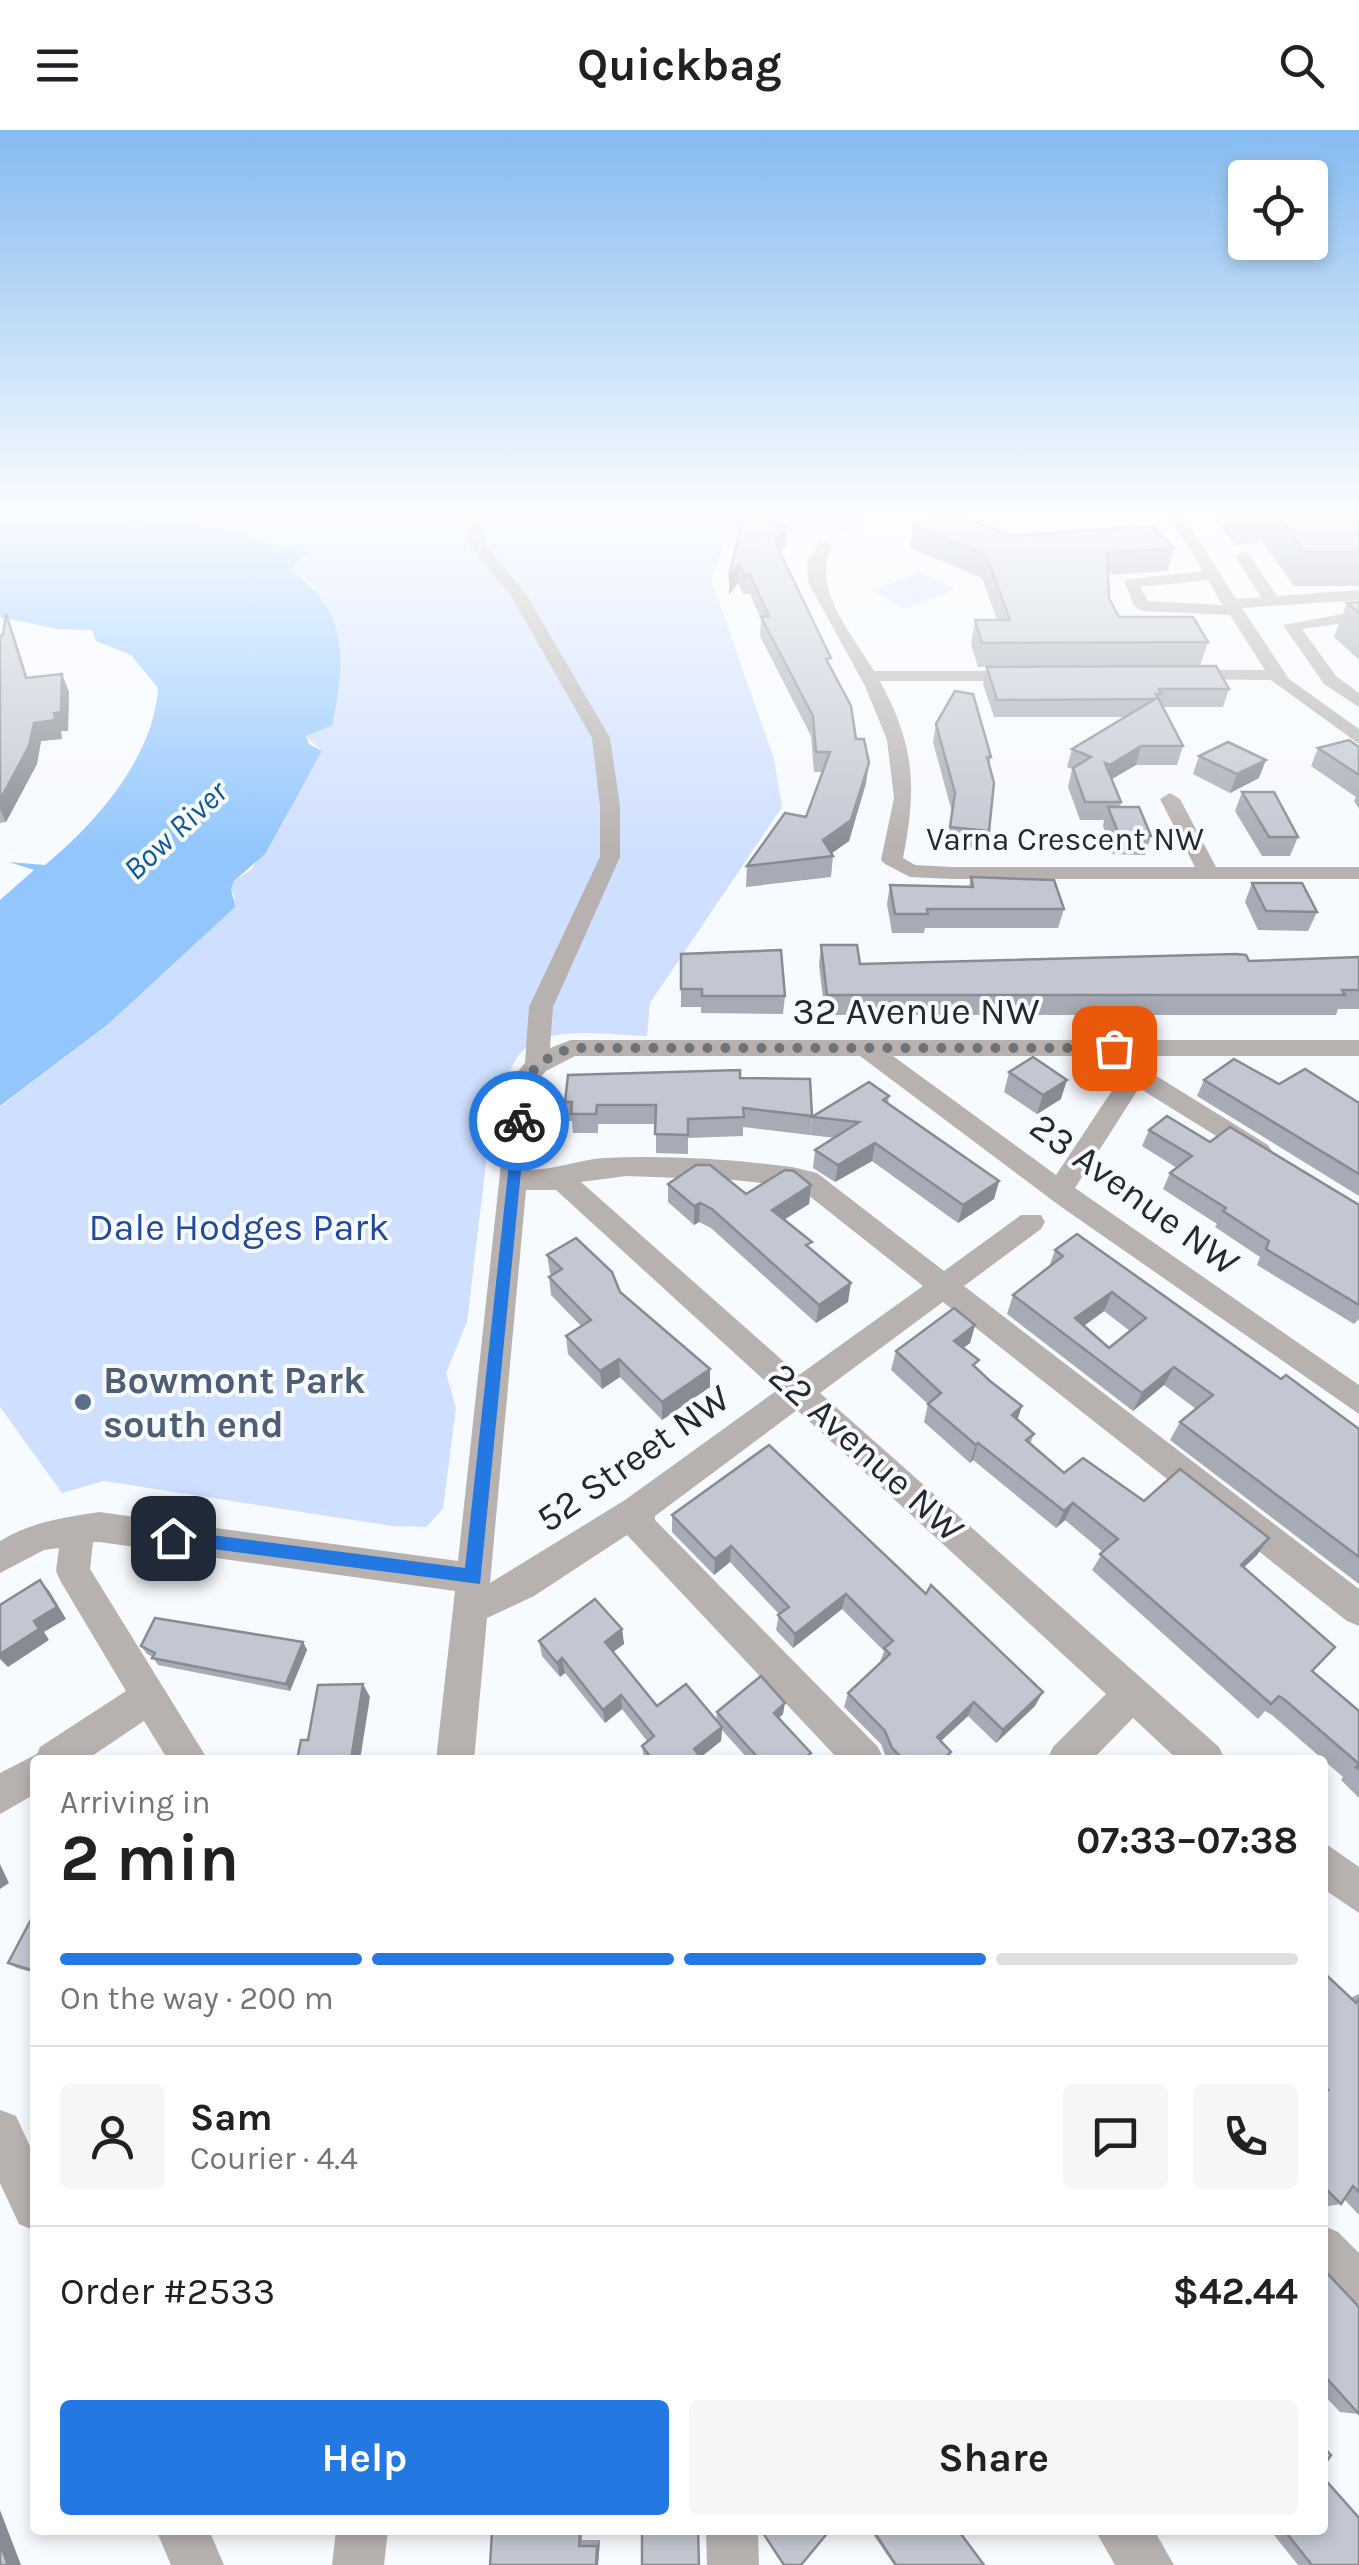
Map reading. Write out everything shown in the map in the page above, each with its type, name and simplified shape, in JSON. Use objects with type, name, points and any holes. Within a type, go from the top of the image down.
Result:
[{"type":"street","points":[[455,1755],[523,1082],[537,1065],[541,1007],[610,857],[610,806],[601,738],[536,626]]},
{"type":"street","points":[[841,626],[869,676],[1042,676]]},
{"type":"street","points":[[1244,626],[1279,679],[1359,738]]},
{"type":"street","points":[[1293,626],[1330,680],[1359,702]]},
{"type":"street","points":[[1158,675],[1330,680]]},
{"type":"street","name":"Varna Crescent NW","points":[[869,676],[880,695],[901,768],[904,797],[892,860],[910,870],[1359,873]]},
{"type":"street","points":[[1170,799],[1208,872]]},
{"type":"street","name":"32 Avenue NW","points":[[537,1065],[571,1048],[1349,1048]]},
{"type":"street","points":[[1058,1191],[1151,1048]]},
{"type":"street","points":[[1349,1048],[1359,1073]]},
{"type":"street","name":"23 Avenue NW","points":[[867,1049],[1058,1191],[1359,1401]]},
{"type":"street","points":[[1136,1075],[1279,1164]]},
{"type":"street","points":[[514,1180],[562,1180],[583,1170],[795,1173],[1359,1610]]},
{"type":"street","name":"22 Avenue NW","points":[[562,1180],[802,1392],[1200,1755]]},
{"type":"street","name":"52 Street NW","points":[[471,1593],[522,1585],[637,1510],[1031,1222]]},
{"type":"street","points":[[637,1510],[640,1526],[860,1755]]},
{"type":"street","points":[[0,1558],[38,1536],[78,1527],[471,1593]]},
{"type":"street","points":[[78,1527],[73,1572],[187,1755]]},
{"type":"street","points":[[1071,1755],[1131,1694]]},
{"type":"street","points":[[61,1755],[150,1696]]},
{"type":"street","points":[[0,1795],[30,1775]]},
{"type":"street","points":[[1328,1866],[1359,1893]]},
{"type":"street","points":[[0,2132],[30,2197]]},
{"type":"street","points":[[1328,2254],[1359,2287]]},
{"type":"street","points":[[184,2535],[198,2565]]},
{"type":"street","points":[[358,2565],[361,2535]]},
{"type":"street","points":[[732,2535],[733,2565]]},
{"type":"street","points":[[1125,2535],[1148,2565]]},
{"type":"green space","name":"Dale Hodges Park","points":[[315,626],[727,626],[774,759],[782,807],[650,1003],[647,1036],[580,1033],[540,1040],[524,1050],[512,1066],[506,1089],[495,1089],[467,1322],[446,1373],[456,1408],[443,1509],[426,1527],[392,1526],[104,1481],[62,1493],[0,1407],[0,1107],[107,1025],[235,898],[231,889],[234,881],[251,870],[322,751],[306,736],[315,730]]},
{"type":"water","name":"Bow River","points":[[41,626],[334,626],[340,680],[332,725],[306,736],[309,744],[322,751],[265,854],[234,881],[231,889],[235,907],[107,1025],[0,1106],[0,900],[34,870],[9,862],[45,865],[102,809],[146,739],[158,688],[131,655],[96,641],[92,630]]},
{"type":"building","points":[[4,626],[10,626],[26,678],[62,674],[61,712],[54,713],[55,720],[34,723],[29,746],[0,800],[0,636]]},
{"type":"building","points":[[766,626],[815,626],[831,658],[826,659],[851,706],[856,739],[864,739],[869,763],[851,820],[823,840],[833,856],[747,866],[785,813],[806,817],[830,752],[816,752],[813,716]]},
{"type":"building","points":[[977,626],[1198,626],[1208,642],[982,643]]},
{"type":"building","points":[[1216,666],[1229,689],[1159,689],[1161,694],[1156,694],[1183,746],[1141,746],[1110,765],[1105,763],[1121,802],[1085,802],[1073,768],[1091,757],[1072,749],[1155,699],[997,700],[987,667]]},
{"type":"building","points":[[955,691],[973,694],[991,757],[987,757],[994,783],[989,831],[950,827],[955,793],[936,724]]},
{"type":"building","points":[[1349,740],[1359,747],[1359,775],[1318,748]]},
{"type":"building","points":[[1228,742],[1266,760],[1237,774],[1199,756]]},
{"type":"building","points":[[1242,792],[1274,792],[1298,837],[1269,837]]},
{"type":"building","points":[[1108,807],[1139,807],[1151,836],[1119,835]]},
{"type":"building","points":[[971,877],[1054,880],[1064,909],[927,909],[928,914],[895,914],[890,885],[973,887]]},
{"type":"building","points":[[1252,883],[1302,883],[1317,912],[1266,911]]},
{"type":"building","points":[[821,945],[857,945],[860,964],[1236,954],[1246,955],[1249,961],[1359,957],[1359,990],[1342,990],[1345,995],[827,995]]},
{"type":"building","points":[[781,950],[785,996],[702,996],[702,989],[681,989],[681,954]]},
{"type":"building","points":[[1033,1057],[1067,1080],[1043,1095],[1009,1072]]},
{"type":"building","points":[[1234,1059],[1279,1084],[1305,1069],[1359,1103],[1359,1174],[1204,1080]]},
{"type":"building","points":[[740,1070],[740,1078],[810,1079],[812,1116],[743,1108],[744,1117],[688,1119],[688,1135],[655,1134],[656,1105],[597,1105],[596,1114],[571,1114],[572,1102],[565,1102],[568,1075]]},
{"type":"building","points":[[869,1082],[889,1096],[883,1100],[999,1181],[963,1205],[875,1143],[838,1165],[815,1150],[859,1122],[812,1117]]},
{"type":"building","points":[[1167,1116],[1210,1142],[1230,1127],[1359,1205],[1359,1305],[1266,1249],[1269,1241],[1170,1173],[1192,1156],[1149,1130]]},
{"type":"building","points":[[696,1165],[710,1165],[746,1194],[785,1170],[794,1171],[811,1185],[772,1210],[812,1242],[806,1245],[851,1283],[819,1305],[712,1209],[700,1203],[694,1206],[668,1184]]},
{"type":"building","points":[[1077,1234],[1281,1379],[1286,1375],[1359,1429],[1359,1557],[1180,1422],[1213,1395],[1174,1367],[1142,1393],[1013,1295],[1063,1256],[1055,1250]],"holes":[[[1112,1292],[1146,1318],[1109,1348],[1075,1318]]]},
{"type":"building","points":[[576,1238],[612,1272],[620,1292],[710,1369],[662,1402],[619,1359],[600,1371],[566,1336],[591,1320],[549,1277],[562,1269],[547,1255]]},
{"type":"building","points":[[954,1308],[975,1325],[954,1341],[979,1360],[973,1365],[1022,1406],[1012,1415],[1034,1434],[1026,1440],[1064,1473],[1083,1458],[1144,1501],[1180,1469],[1269,1538],[1241,1565],[1335,1647],[1312,1671],[1359,1711],[1359,1764],[1285,1700],[1279,1696],[1271,1704],[1100,1554],[1118,1539],[1073,1503],[1064,1511],[928,1404],[941,1393],[896,1351]]},
{"type":"building","points":[[769,1445],[926,1594],[931,1585],[1043,1692],[1003,1730],[974,1702],[937,1737],[951,1752],[948,1755],[899,1755],[885,1731],[848,1693],[890,1654],[884,1648],[893,1641],[846,1594],[795,1634],[778,1615],[789,1607],[731,1546],[715,1559],[672,1515]]},
{"type":"building","points":[[40,1580],[57,1607],[34,1621],[39,1629],[0,1654],[0,1605]]},
{"type":"building","points":[[595,1599],[622,1629],[605,1642],[657,1706],[686,1684],[722,1727],[694,1749],[699,1755],[649,1755],[642,1746],[654,1736],[621,1695],[603,1710],[562,1658],[557,1663],[539,1641]]},
{"type":"building","points":[[155,1618],[303,1642],[286,1684],[152,1658],[155,1653],[141,1646]]},
{"type":"building","points":[[761,1676],[785,1703],[774,1713],[811,1753],[756,1755],[717,1712]]},
{"type":"building","points":[[363,1684],[352,1755],[298,1755],[301,1740],[308,1740],[318,1685]]},
{"type":"building","points":[[30,1921],[30,1970],[8,1963]]},
{"type":"building","points":[[1328,1977],[1356,2003],[1359,1999],[1359,2192],[1353,2186],[1341,2204],[1328,2191]]},
{"type":"building","points":[[1328,2274],[1359,2307],[1359,2414],[1328,2380]]},
{"type":"building","points":[[1328,2483],[1359,2518],[1359,2565],[1312,2565],[1288,2535],[1328,2535]]},
{"type":"building","points":[[492,2535],[580,2535],[579,2546],[597,2546],[596,2565],[490,2565]]},
{"type":"building","points":[[642,2535],[698,2535],[699,2565],[642,2565]]},
{"type":"building","points":[[764,2535],[826,2535],[801,2565],[784,2565]]},
{"type":"building","points":[[876,2535],[962,2535],[984,2565],[896,2565]]},
{"type":"building","points":[[0,2544],[8,2565],[0,2565]]},
{"type":"way so far","points":[[519,1121],[523,1082],[537,1065],[571,1048],[1114,1048]]},
{"type":"place","name":"Bowmont Park south end","points":[[83,1402]]},
{"type":"route","points":[[173,1538],[473,1578],[519,1121]]}]
